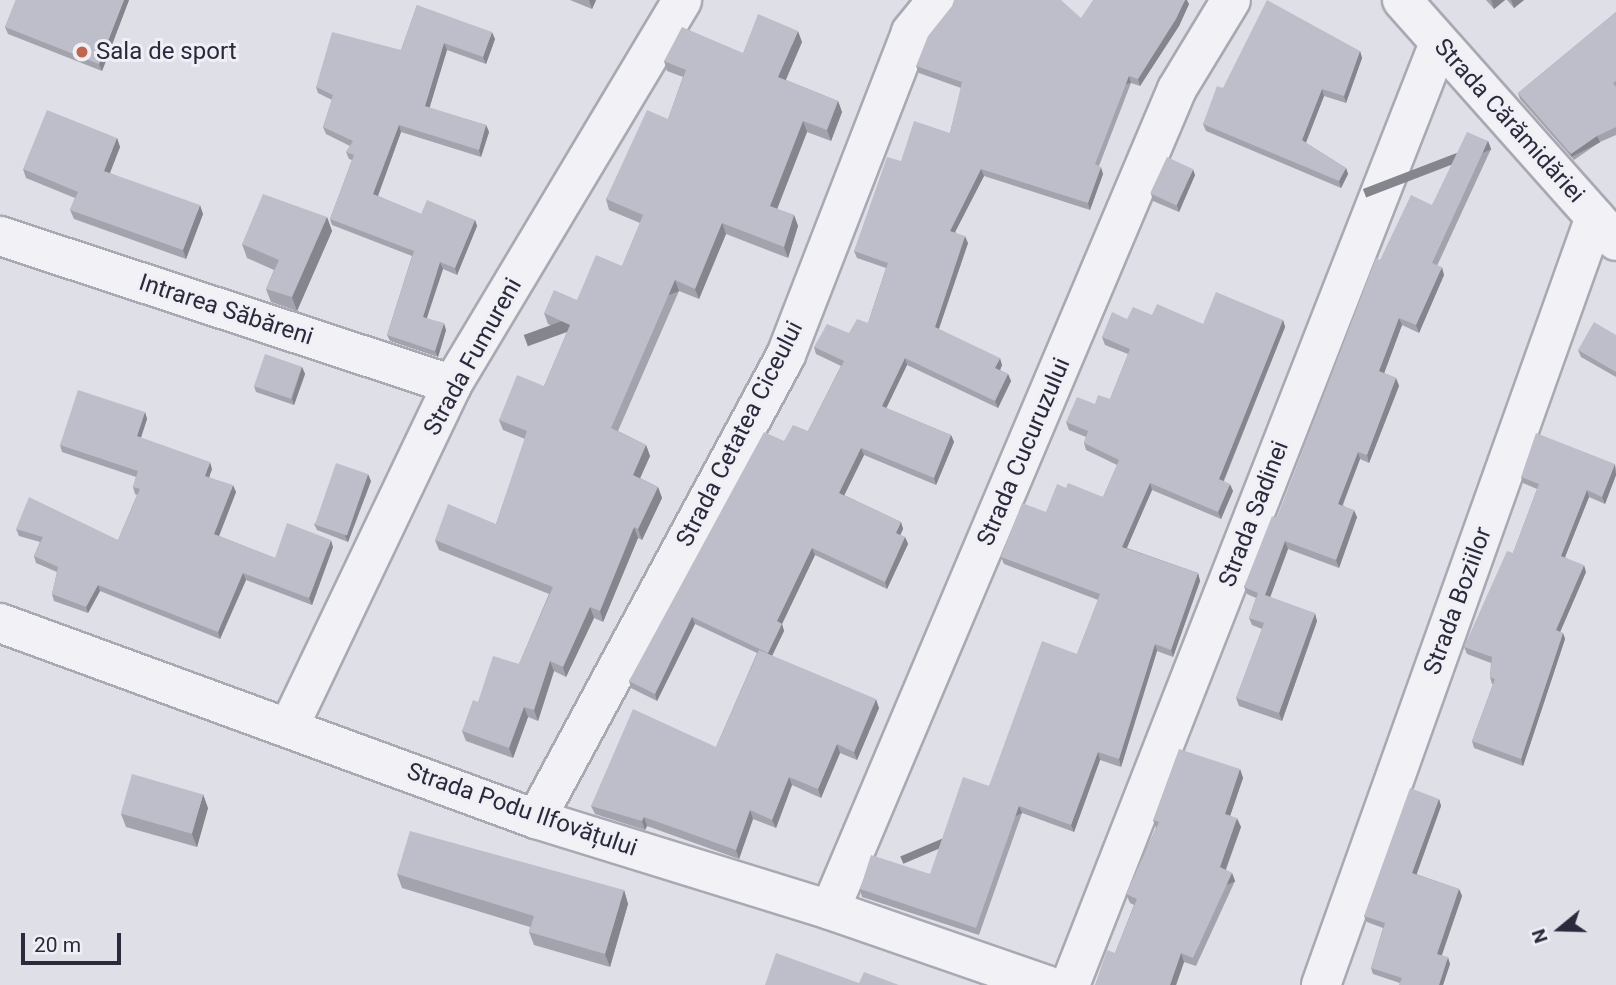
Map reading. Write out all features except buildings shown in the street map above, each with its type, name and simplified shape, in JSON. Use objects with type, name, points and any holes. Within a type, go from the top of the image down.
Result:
[{"type":"street","name":"Strada Fumureni","points":[[289,727],[452,385],[682,0]]},
{"type":"street","name":"Strada Cetatea Ciceului","points":[[536,819],[786,355],[911,32],[937,0]]},
{"type":"street","name":"Strada Cucuruzului","points":[[830,911],[1177,89],[1231,0]]},
{"type":"street","name":"Strada Cărămidăriei","points":[[1402,0],[1606,229]]},
{"type":"street","name":"Strada Sadinei","points":[[1070,985],[1439,43]]},
{"type":"street","name":"Strada Boziilor","points":[[1321,985],[1606,229]]},
{"type":"street","name":"Intrarea Săbăreni","points":[[0,236],[452,385]]},
{"type":"street","name":"Strada Podu Ilfovățului","points":[[0,623],[536,819],[830,911],[1047,985]]},
{"type":"place","name":"Sala de sport","points":[[82,52]]}]
